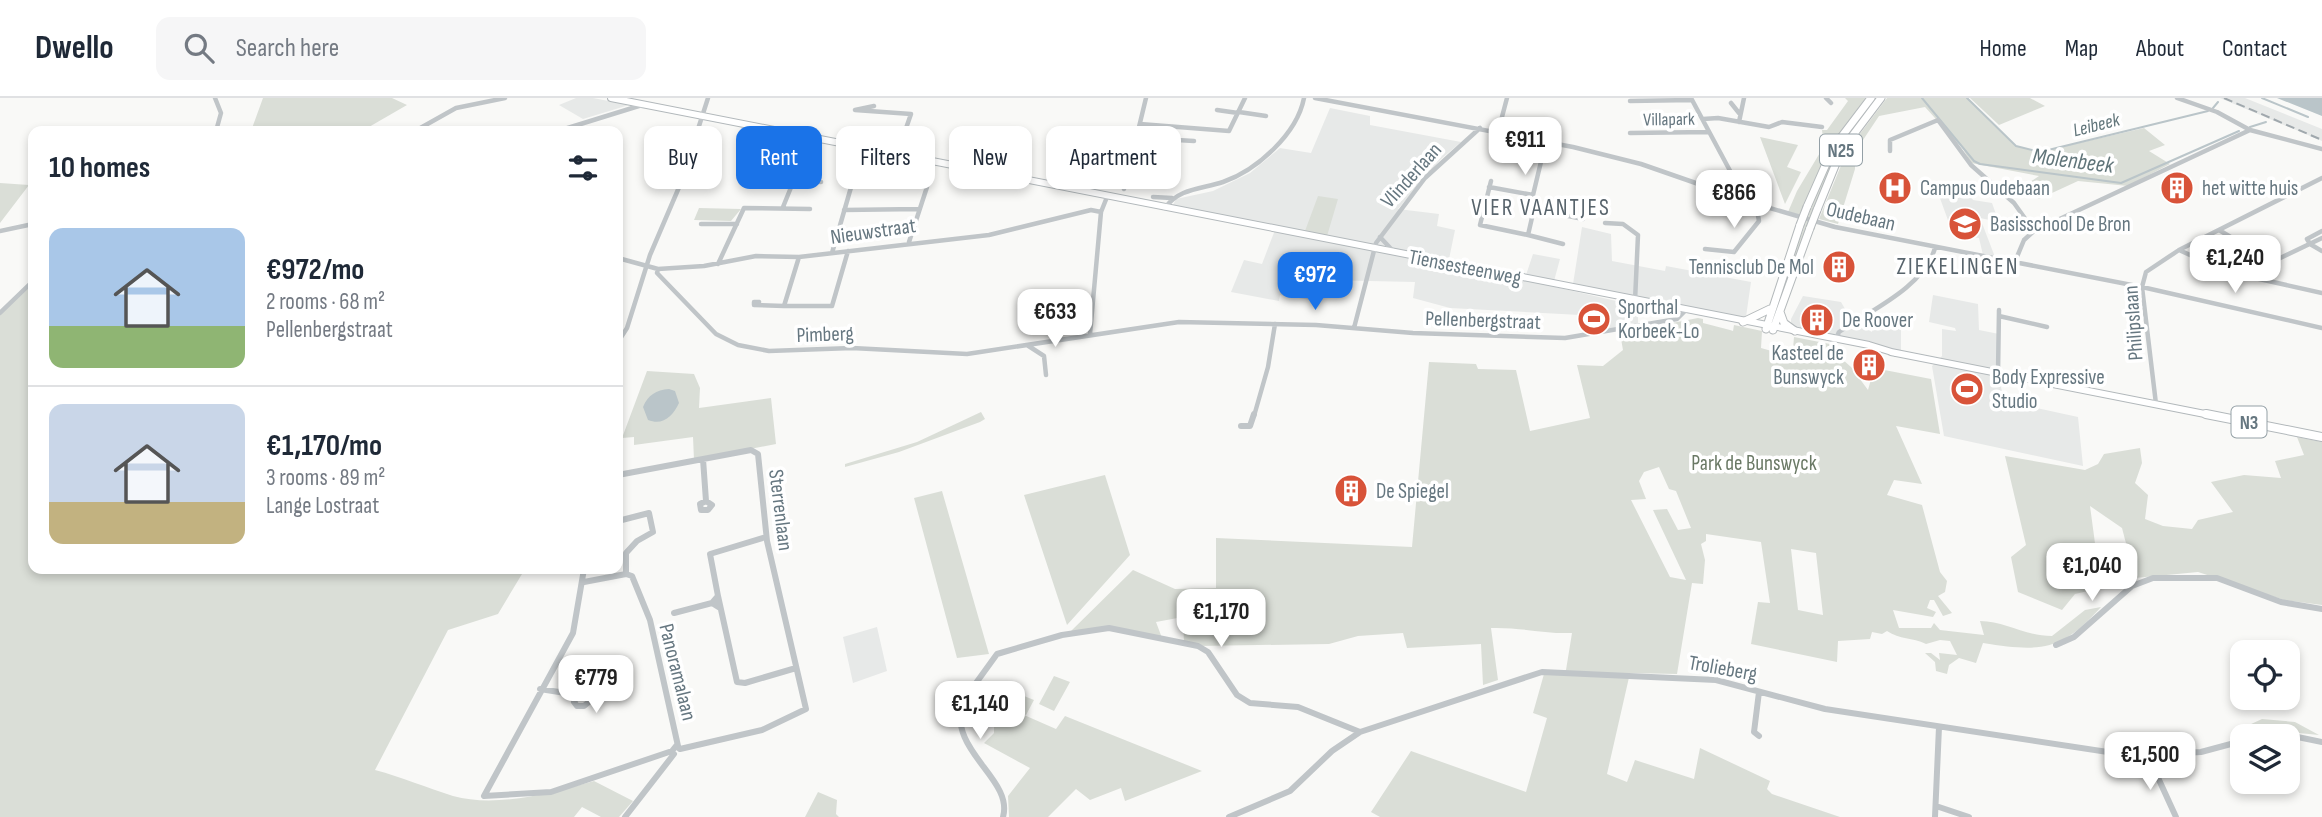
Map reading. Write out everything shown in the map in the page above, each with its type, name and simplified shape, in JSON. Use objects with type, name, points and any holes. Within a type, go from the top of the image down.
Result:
[{"type":"highway","name":"N25","points":[[1770,328],[1771,307],[1807,207],[1833,148],[1871,98]]},
{"type":"highway","name":"N25","points":[[1770,328],[1780,309],[1841,151],[1881,98]]},
{"type":"highway","points":[[1743,323],[1765,314],[1771,307]]},
{"type":"highway","points":[[1780,309],[1784,323],[1795,331]]},
{"type":"main road","name":"Tiensesteenweg","points":[[611,98],[2322,437]]},
{"type":"main road","name":"Tiensesteenweg","points":[[1770,328],[1836,338],[1895,353]]},
{"type":"street","points":[[215,98],[221,109],[217,126]]},
{"type":"street","points":[[424,126],[456,108],[505,98]]},
{"type":"street","points":[[623,334],[708,98]]},
{"type":"street","points":[[874,98],[874,108],[911,114],[907,126]]},
{"type":"street","points":[[1146,98],[1140,124],[1229,131],[1245,98]]},
{"type":"street","points":[[1153,197],[1171,198],[1228,180],[1247,167],[1299,121],[1304,98]]},
{"type":"street","name":"Oudebaan","points":[[1315,98],[1546,141],[1641,164],[1756,204],[1835,227],[2142,287],[2322,328]]},
{"type":"street","points":[[1498,132],[1507,98]]},
{"type":"street","points":[[1739,122],[1744,98]]},
{"type":"street","points":[[1826,98],[1831,103]]},
{"type":"street","points":[[2177,98],[2217,112],[2250,130],[2322,149]]},
{"type":"street","points":[[1630,101],[1691,99],[1743,195],[1741,199]]},
{"type":"street","points":[[1731,103],[1739,113]]},
{"type":"street","points":[[574,126],[642,105]]},
{"type":"street","points":[[1218,109],[1266,116]]},
{"type":"street","points":[[1703,119],[1769,127],[1789,122],[1822,127]]},
{"type":"street","points":[[1890,150],[1891,140],[1938,120],[1971,164],[2014,203],[2034,231]]},
{"type":"street","points":[[1187,128],[1184,140],[1194,141]]},
{"type":"street","name":"Vlinderlaan","points":[[1354,328],[1374,249],[1380,237],[1425,178],[1480,128]]},
{"type":"street","points":[[2014,264],[2024,240],[2034,231],[2250,130]]},
{"type":"street","name":"Villapark","points":[[1630,133],[1709,132]]},
{"type":"street","points":[[1528,235],[1534,209],[1533,195],[1546,141]]},
{"type":"street","points":[[1883,149],[1897,152]]},
{"type":"street","points":[[832,253],[854,177],[863,172],[927,187],[909,242]]},
{"type":"street","name":"Philipslaan","points":[[2156,404],[2142,287],[2147,272],[2179,250],[2322,178]]},
{"type":"street","points":[[1491,181],[1480,225],[1563,244]]},
{"type":"street","points":[[1489,187],[1533,195]]},
{"type":"street","points":[[783,207],[790,189]]},
{"type":"street","points":[[1090,334],[1101,212],[1107,197]]},
{"type":"street","points":[[1165,208],[1171,198]]},
{"type":"street","points":[[1705,249],[1734,252],[1758,223],[1756,204]]},
{"type":"street","points":[[718,264],[744,208],[810,209]]},
{"type":"street","points":[[845,210],[919,209]]},
{"type":"street","points":[[1534,209],[1583,219],[1585,211]]},
{"type":"street","name":"Nieuwstraat","points":[[623,259],[658,269],[718,264],[756,256],[799,257],[1019,230],[1082,212],[1101,212]]},
{"type":"street","points":[[1605,223],[1611,221],[1631,228],[1638,235],[1635,301]]},
{"type":"street","points":[[701,224],[737,223]]},
{"type":"street","points":[[0,230],[28,225]]},
{"type":"street","points":[[2219,230],[2272,262],[2322,238]]},
{"type":"street","points":[[2322,231],[2307,239],[2322,251]]},
{"type":"street","points":[[1380,237],[1395,253]]},
{"type":"street","points":[[1836,338],[1839,332],[1922,272],[1934,257],[1935,248]]},
{"type":"street","points":[[2179,250],[2228,272],[2322,293]]},
{"type":"street","points":[[758,305],[759,302],[754,302],[754,305],[832,306],[848,251]]},
{"type":"street","points":[[784,306],[799,257]]},
{"type":"street","name":"Pimberg","points":[[658,269],[657,273],[708,328],[727,340],[748,348],[778,352],[876,349],[953,354],[1179,321],[1275,324]]},
{"type":"street","points":[[0,313],[28,286]]},
{"type":"street","name":"Pellenbergstraat","points":[[1275,324],[1413,333],[1565,338],[1677,319],[1685,311]]},
{"type":"street","points":[[1998,373],[1999,313],[2047,327]]},
{"type":"street","points":[[1241,426],[1250,426],[1253,419],[1268,367],[1275,324]]},
{"type":"street","points":[[1027,345],[1044,356],[1046,375]]},
{"type":"street","name":"Sterrenlaan","points":[[623,474],[751,450],[758,454],[766,537],[806,709],[762,730],[676,750]]},
{"type":"street","points":[[703,459],[706,501]]},
{"type":"street","points":[[584,582],[626,574],[625,554],[637,541],[653,532],[649,513],[623,520]]},
{"type":"street","points":[[766,537],[717,552],[711,561],[720,608],[737,682],[745,683],[796,668]]},
{"type":"street","points":[[584,574],[573,633],[540,689],[484,796],[551,792],[676,750]]},
{"type":"street","name":"Panoramalaan","points":[[626,574],[632,576],[650,620],[676,750]]},
{"type":"street","points":[[2056,645],[2074,637],[2132,586],[2153,578],[2217,578],[2281,602],[2322,609]]},
{"type":"street","points":[[674,613],[712,603],[718,596]]},
{"type":"street","points":[[712,603],[720,608]]},
{"type":"street","points":[[1003,817],[1006,806],[1001,794],[964,741],[960,710],[963,701],[997,654],[1062,635],[1126,629],[1198,646],[1208,652],[1237,695],[1250,703],[1298,707],[1360,733]]},
{"type":"street","name":"Trolieberg","points":[[1229,817],[1290,791],[1332,751],[1360,733],[1520,677],[1542,672],[1716,680],[1825,709],[2149,758],[2201,752],[2230,744]]},
{"type":"street","points":[[540,689],[578,695]]},
{"type":"street","points":[[1759,692],[1754,732],[1759,736]]},
{"type":"street","points":[[1935,817],[1939,727]]},
{"type":"street","points":[[2300,737],[2322,742]]},
{"type":"street","points":[[625,817],[676,750]]},
{"type":"street","points":[[2149,758],[2176,817]]},
{"type":"street","points":[[1936,806],[1969,817]]},
{"type":"shaded area","points":[[576,98],[593,98],[629,105],[583,119],[559,105]]},
{"type":"shaded area","points":[[2220,98],[2245,98],[2322,129],[2322,141]]},
{"type":"shaded area","points":[[2277,98],[2322,98],[2322,116]]},
{"type":"shaded area","points":[[1330,108],[1370,116],[1370,125],[1461,142],[1440,160],[1398,209],[1439,214],[1437,226],[1455,230],[1448,264],[1467,268],[1475,273],[1494,277],[1495,273],[1638,306],[1638,324],[1608,331],[1609,316],[1582,311],[1580,315],[1450,308],[1413,298],[1415,282],[1324,280],[1317,301],[1280,295],[1279,301],[1231,292],[1244,260],[1262,264],[1275,230],[1171,209],[1176,199],[1213,191],[1250,173],[1280,148],[1311,153]]},
{"type":"shaded area","name":"Basisschool De Bron","points":[[1937,190],[1970,194],[1973,200],[1992,203],[1997,217],[2023,219],[2029,228],[1980,218],[1995,257],[1983,255],[1979,238],[1953,234]]},
{"type":"shaded area","points":[[1582,227],[1611,234],[1612,261],[1665,271],[1666,266],[1751,282],[1746,317],[1687,309],[1573,284]]},
{"type":"shaded area","points":[[1533,254],[1560,259],[1554,281],[1526,275]]},
{"type":"shaded area","points":[[1933,295],[1978,304],[1979,330],[1999,334],[1998,373],[2004,401],[2078,417],[2083,466],[1944,436],[1932,366],[1942,356],[1942,329],[1956,331],[1955,328],[1929,322]]},
{"type":"shaded area","points":[[1803,296],[1841,302],[1852,321],[1872,332],[1873,321],[1901,326],[1901,354],[1791,333],[1791,319]]},
{"type":"shaded area","points":[[669,389],[675,391],[679,403],[674,412],[663,421],[648,420],[643,407],[647,399],[656,392]]},
{"type":"shaded area","points":[[877,627],[887,671],[853,683],[843,637]]},
{"type":"green space","points":[[263,98],[392,98],[407,105],[371,126],[253,126]]},
{"type":"green space","points":[[1845,98],[1866,98],[1829,147],[1800,215],[1788,212],[1797,191],[1824,146],[1822,130],[1827,130],[1848,101]]},
{"type":"green space","points":[[1874,98],[1879,98],[1844,142],[1774,321],[1770,320],[1825,171],[1841,141]]},
{"type":"green space","points":[[1887,98],[1968,98],[2016,146],[2040,152],[2144,128],[2165,145],[2149,151],[2170,164],[2128,186],[2078,181],[2039,199],[2025,191],[2024,186],[2039,176],[1971,163],[1963,149],[1925,107],[1879,116],[1855,152],[1855,169],[1838,224],[1819,219],[1847,151]]},
{"type":"green space","points":[[1970,98],[2030,98],[2045,106],[1999,125]]},
{"type":"green space","points":[[1760,137],[1798,145],[1787,167],[1801,172],[1785,204]]},
{"type":"green space","points":[[0,183],[28,185],[28,186],[0,223]]},
{"type":"green space","points":[[1318,196],[1338,199],[1327,236],[1305,231]]},
{"type":"green space","points":[[699,208],[741,209],[731,221],[694,220]]},
{"type":"green space","points":[[28,287],[28,574],[522,574],[498,614],[448,630],[375,770],[470,799],[524,798],[594,781],[633,801],[619,817],[601,817],[582,807],[574,817],[0,817],[0,315]]},
{"type":"green space","name":"Park de Bunswyck","points":[[1698,318],[1703,319],[1703,323],[1733,331],[1734,325],[1762,331],[1761,348],[1775,352],[1793,349],[1794,337],[1835,345],[1833,351],[1851,367],[1868,390],[1874,368],[1931,379],[1940,434],[1896,426],[1922,484],[1894,480],[1887,495],[1922,505],[1940,572],[1947,581],[1945,592],[1938,596],[1952,613],[1943,616],[1934,600],[1930,600],[1927,608],[1936,612],[1933,617],[1893,610],[1899,628],[1931,628],[1934,623],[1940,630],[1984,635],[1980,621],[1998,623],[2032,634],[2052,636],[2085,610],[2101,607],[2087,622],[2061,641],[2020,648],[1983,643],[1976,663],[1959,658],[1949,665],[1947,674],[1936,671],[1935,662],[1925,653],[1931,653],[1940,660],[1939,653],[1957,655],[1950,641],[1940,640],[1926,644],[1887,631],[1882,634],[1872,632],[1870,639],[1838,641],[1837,662],[1751,644],[1758,602],[1770,603],[1761,542],[1706,534],[1706,541],[1701,544],[1705,560],[1703,584],[1692,583],[1677,674],[1630,673],[1607,774],[1627,782],[1635,760],[1694,779],[1700,748],[1770,781],[1767,789],[1772,794],[1840,817],[1380,817],[1371,812],[1411,751],[1526,792],[1547,718],[1533,713],[1544,674],[1566,670],[1572,633],[1491,628],[1498,680],[1483,685],[1481,644],[1407,648],[1403,633],[1358,636],[1329,644],[1198,646],[1184,643],[1183,617],[1156,622],[1162,638],[1110,628],[1069,633],[1133,570],[1175,589],[1216,588],[1216,538],[1412,547],[1429,362],[1476,364],[1478,369],[1516,370],[1530,431],[1590,418],[1577,365],[1603,366],[1623,350],[1620,333]],"holes":[[[1659,467],[1669,489],[1676,491],[1691,528],[1678,530],[1667,509],[1653,510],[1686,580],[1670,577],[1631,500],[1646,499],[1639,481],[1644,472]],[[1791,549],[1816,553],[1823,615],[1798,610]]]},
{"type":"green space","points":[[647,371],[694,374],[700,388],[699,408],[771,398],[776,444],[694,460],[693,437],[634,445],[634,437],[623,438]]},
{"type":"green space","points":[[981,412],[985,419],[980,422],[899,452],[845,467],[845,464],[917,442]]},
{"type":"green space","points":[[2297,437],[2322,442],[2322,605],[2284,600],[2198,572],[2135,578],[2122,528],[2090,506],[2101,588],[2075,594],[2062,610],[2018,592],[2011,557],[2026,545],[2005,456],[2085,470],[2098,464],[2104,454],[2140,448],[2142,463],[2135,483],[2148,495],[2145,519],[2163,526],[2192,529],[2198,520],[2233,512],[2211,482],[2244,475],[2281,478],[2275,461],[2304,455]]},
{"type":"green space","points":[[1105,475],[1130,555],[1067,625],[1024,495]]},
{"type":"green space","points":[[942,491],[989,654],[957,658],[914,498]]},
{"type":"green space","points":[[1054,676],[1070,682],[1054,711],[1039,704]]},
{"type":"green space","points":[[987,681],[1034,700],[1026,715],[1015,711],[1056,729],[1065,716],[1202,771],[1125,801],[1121,788],[1090,800],[1076,789],[1048,817],[1009,817],[1008,796],[1030,768],[984,743],[994,733],[994,723],[1003,706],[978,696]]},
{"type":"green space","points":[[2262,719],[2299,724],[2251,724]]},
{"type":"green space","points":[[2300,725],[2319,735],[2300,733]]},
{"type":"green space","points":[[818,792],[837,800],[836,814],[839,817],[805,817]]},
{"type":"waterway","name":"Molenbeek","points":[[1922,98],[1974,161],[1980,164],[2121,183],[2239,131]]},
{"type":"waterway","name":"Leibeek","points":[[1967,98],[2016,146],[2040,152],[2208,111]]},
{"type":"waterway","points":[[2262,98],[2308,117]]},
{"type":"waterway","name":"Leibeek","points":[[2213,108],[2218,102]]},
{"type":"waterway","name":"Molenbeek","points":[[2250,127],[2266,122]]},
{"type":"railway","points":[[2224,98],[2322,140]]},
{"type":"place","name":"Campus Oudebaan","points":[[1895,188]]},
{"type":"place","name":"het witte huis","points":[[2177,188]]},
{"type":"place","name":"Basisschool De Bron","points":[[1965,224]]},
{"type":"place","name":"Tennisclub De Mol","points":[[1839,267]]},
{"type":"place","name":"Sporthal Korbeek-Lo","points":[[1594,319]]},
{"type":"place","name":"De Roover","points":[[1817,320]]},
{"type":"place","name":"Kasteel de Bunswyck","points":[[1869,365]]},
{"type":"place","name":"Body Expressive Studio","points":[[1967,389]]},
{"type":"place","name":"De Spiegel","points":[[1351,491]]},
{"type":"district","name":"VIER VAANTJES","points":[[1541,207]]},
{"type":"district","name":"ZIEKELINGEN","points":[[1958,266]]}]
